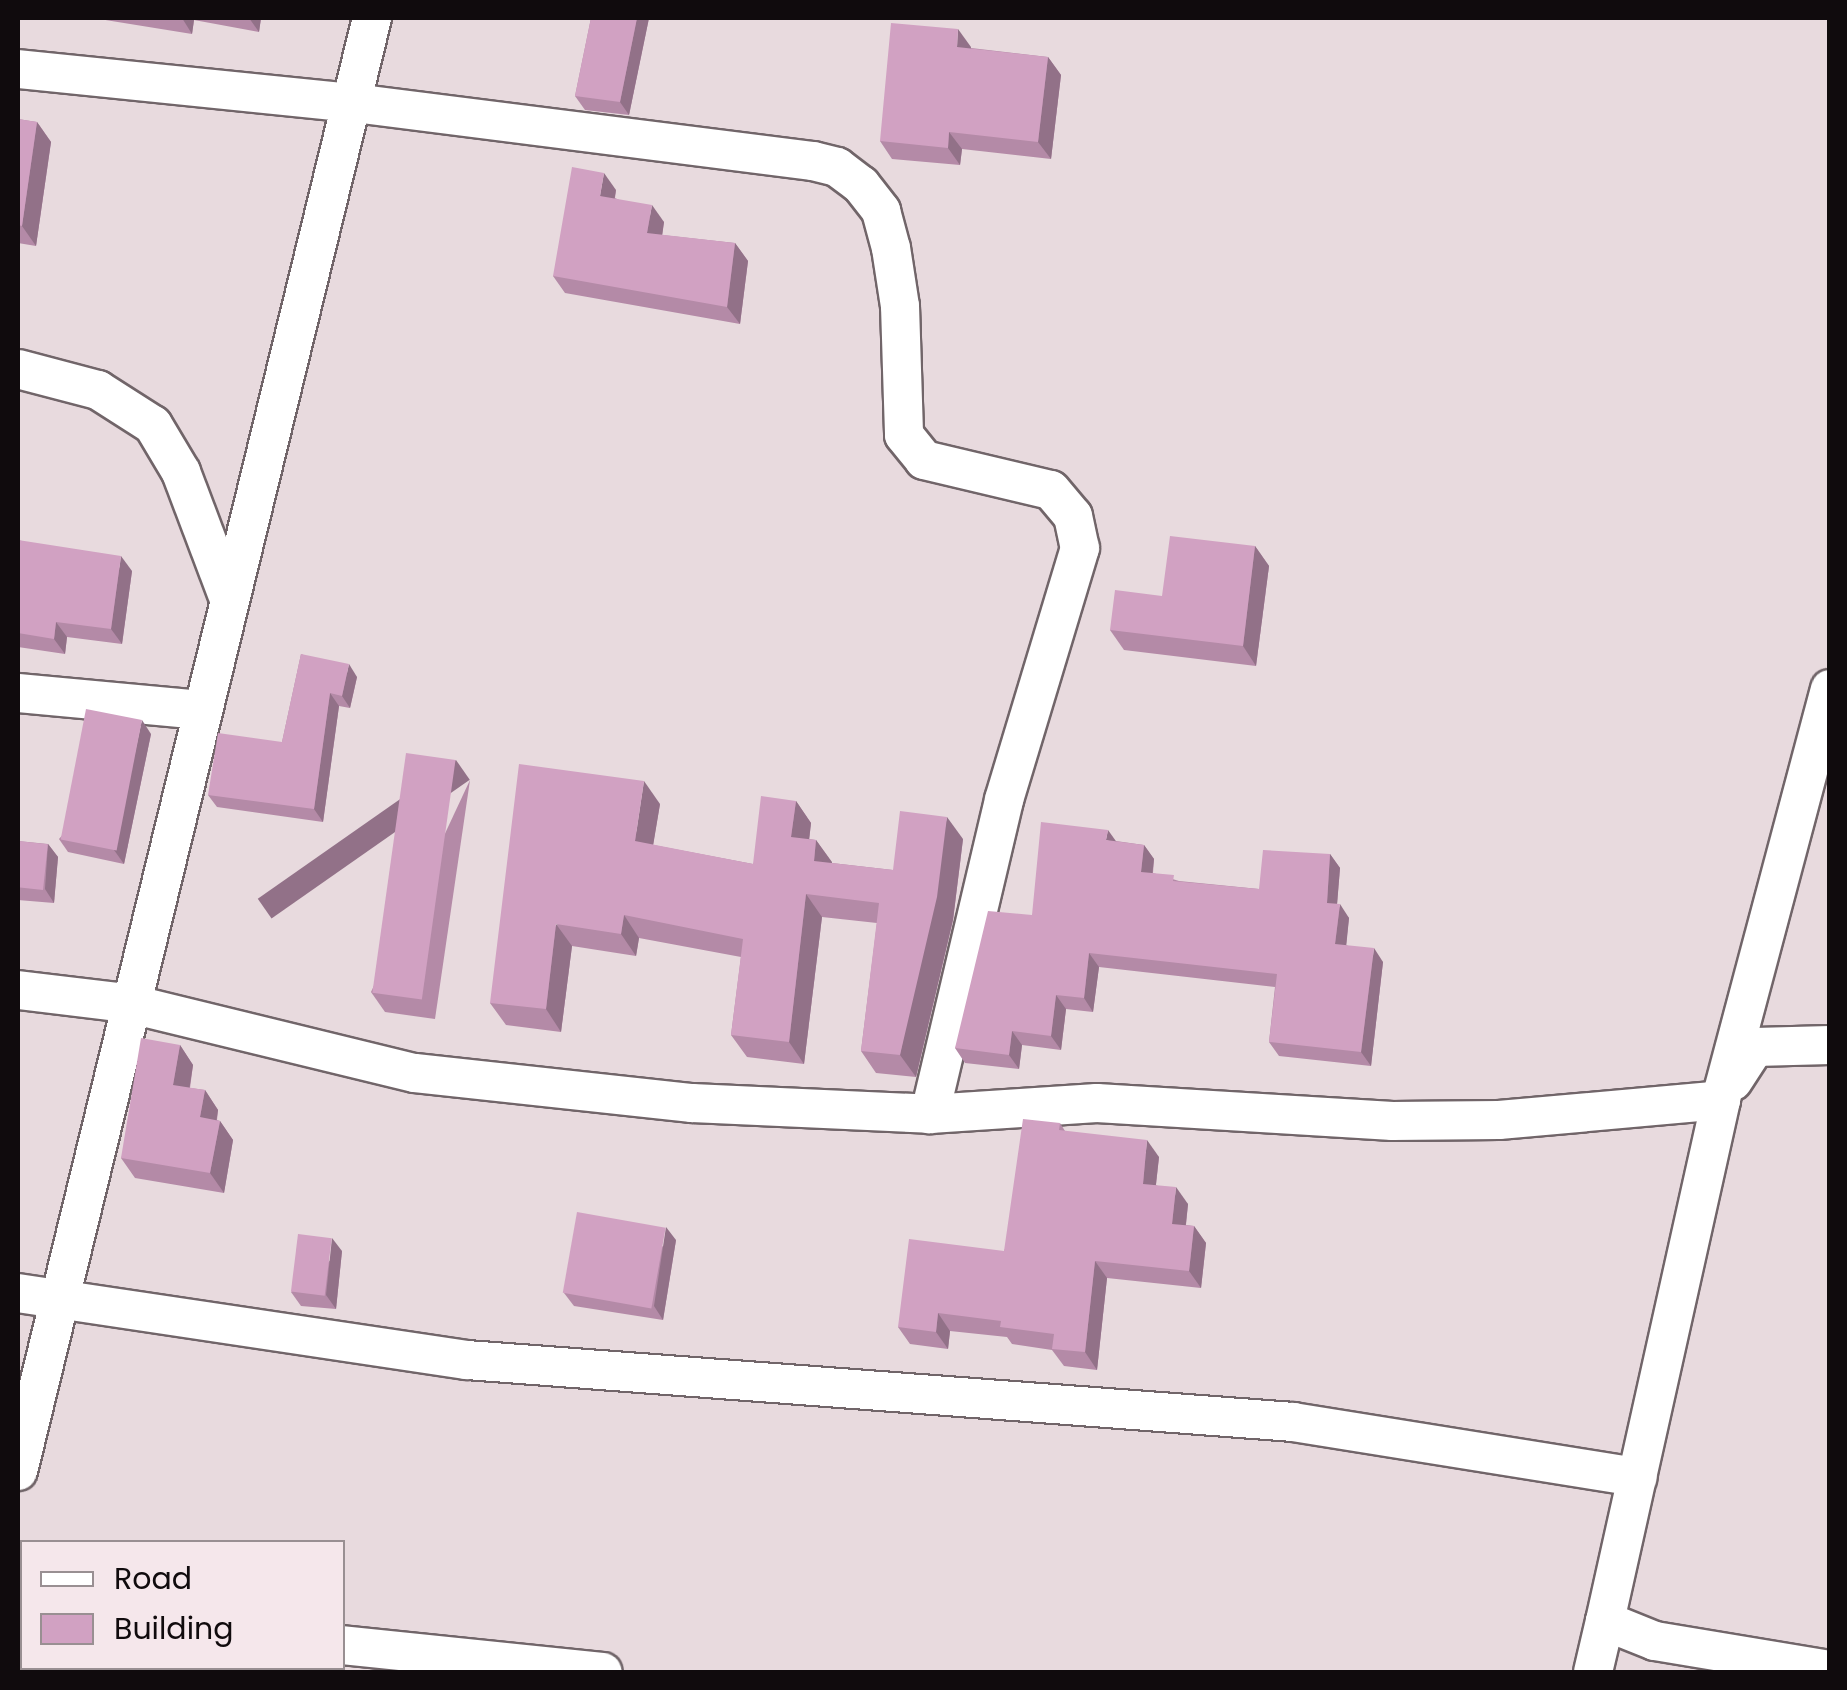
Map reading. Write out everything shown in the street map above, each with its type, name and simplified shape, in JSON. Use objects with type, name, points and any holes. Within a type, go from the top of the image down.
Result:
[{"type":"street","points":[[18,1472],[127,1002],[354,103],[372,18]]},
{"type":"street","points":[[18,69],[354,103],[837,167],[881,212],[900,306],[904,435],[924,460],[1051,490],[1072,516],[1080,548],[1004,800],[930,1114]]},
{"type":"street","points":[[18,368],[98,390],[153,426],[181,472],[230,599]]},
{"type":"street","points":[[1593,1672],[1721,1100],[1830,689]]},
{"type":"street","points":[[18,693],[201,710]]},
{"type":"street","points":[[18,990],[127,1002],[415,1072],[692,1103],[930,1114],[1098,1102],[1392,1121],[1500,1120],[1721,1100]]},
{"type":"street","points":[[1721,1100],[1754,1048],[1830,1045]]},
{"type":"street","points":[[18,1293],[467,1360],[1293,1422],[1638,1477]]},
{"type":"street","points":[[1605,1621],[1655,1641],[1830,1670]]},
{"type":"street","points":[[345,1645],[603,1672]]},
{"type":"building","points":[[591,18],[637,18],[620,102],[575,96]]},
{"type":"building","points":[[891,23],[958,29],[957,47],[1048,57],[1038,142],[949,132],[948,148],[880,141]]},
{"type":"building","points":[[18,119],[37,122],[22,226],[18,225]]},
{"type":"building","points":[[572,167],[604,173],[600,196],[652,205],[647,233],[735,243],[727,307],[553,276]]},
{"type":"building","points":[[1170,536],[1255,546],[1243,646],[1110,630],[1115,590],[1162,596]]},
{"type":"building","points":[[18,540],[121,556],[111,629],[56,622],[54,639],[18,633]]},
{"type":"building","points":[[301,654],[349,664],[342,696],[330,693],[314,809],[208,795],[218,733],[282,742]]},
{"type":"building","points":[[86,709],[142,720],[117,850],[61,840]]},
{"type":"building","points":[[406,753],[456,760],[422,1000],[372,993]]},
{"type":"building","points":[[519,764],[644,781],[635,841],[753,864],[761,796],[796,801],[791,837],[816,840],[814,861],[893,870],[900,811],[947,817],[937,897],[900,1055],[861,1051],[879,903],[806,894],[789,1042],[731,1035],[743,939],[624,915],[621,934],[556,924],[546,1009],[490,1003]]},
{"type":"building","points":[[1041,822],[1108,830],[1106,840],[1144,845],[1141,872],[1174,875],[1173,881],[1259,889],[1263,850],[1330,854],[1327,903],[1340,904],[1335,944],[1374,948],[1361,1052],[1269,1042],[1277,974],[1089,953],[1084,998],[1056,995],[1051,1036],[1012,1031],[1009,1055],[955,1048],[988,911],[1032,915]]},
{"type":"building","points":[[18,841],[48,844],[43,890],[18,887]]},
{"type":"building","points":[[141,1038],[180,1045],[173,1085],[205,1090],[200,1117],[220,1121],[210,1173],[121,1158]]},
{"type":"building","points":[[1023,1119],[1060,1123],[1059,1130],[1147,1140],[1143,1184],[1176,1187],[1172,1224],[1194,1226],[1189,1271],[1095,1261],[1085,1352],[1052,1349],[1054,1334],[1000,1327],[1001,1321],[938,1313],[936,1332],[898,1327],[909,1239],[1004,1251]]},
{"type":"building","points":[[577,1212],[666,1228],[651,1308],[563,1293]]},
{"type":"building","points":[[298,1234],[332,1238],[325,1296],[291,1292]]}]
